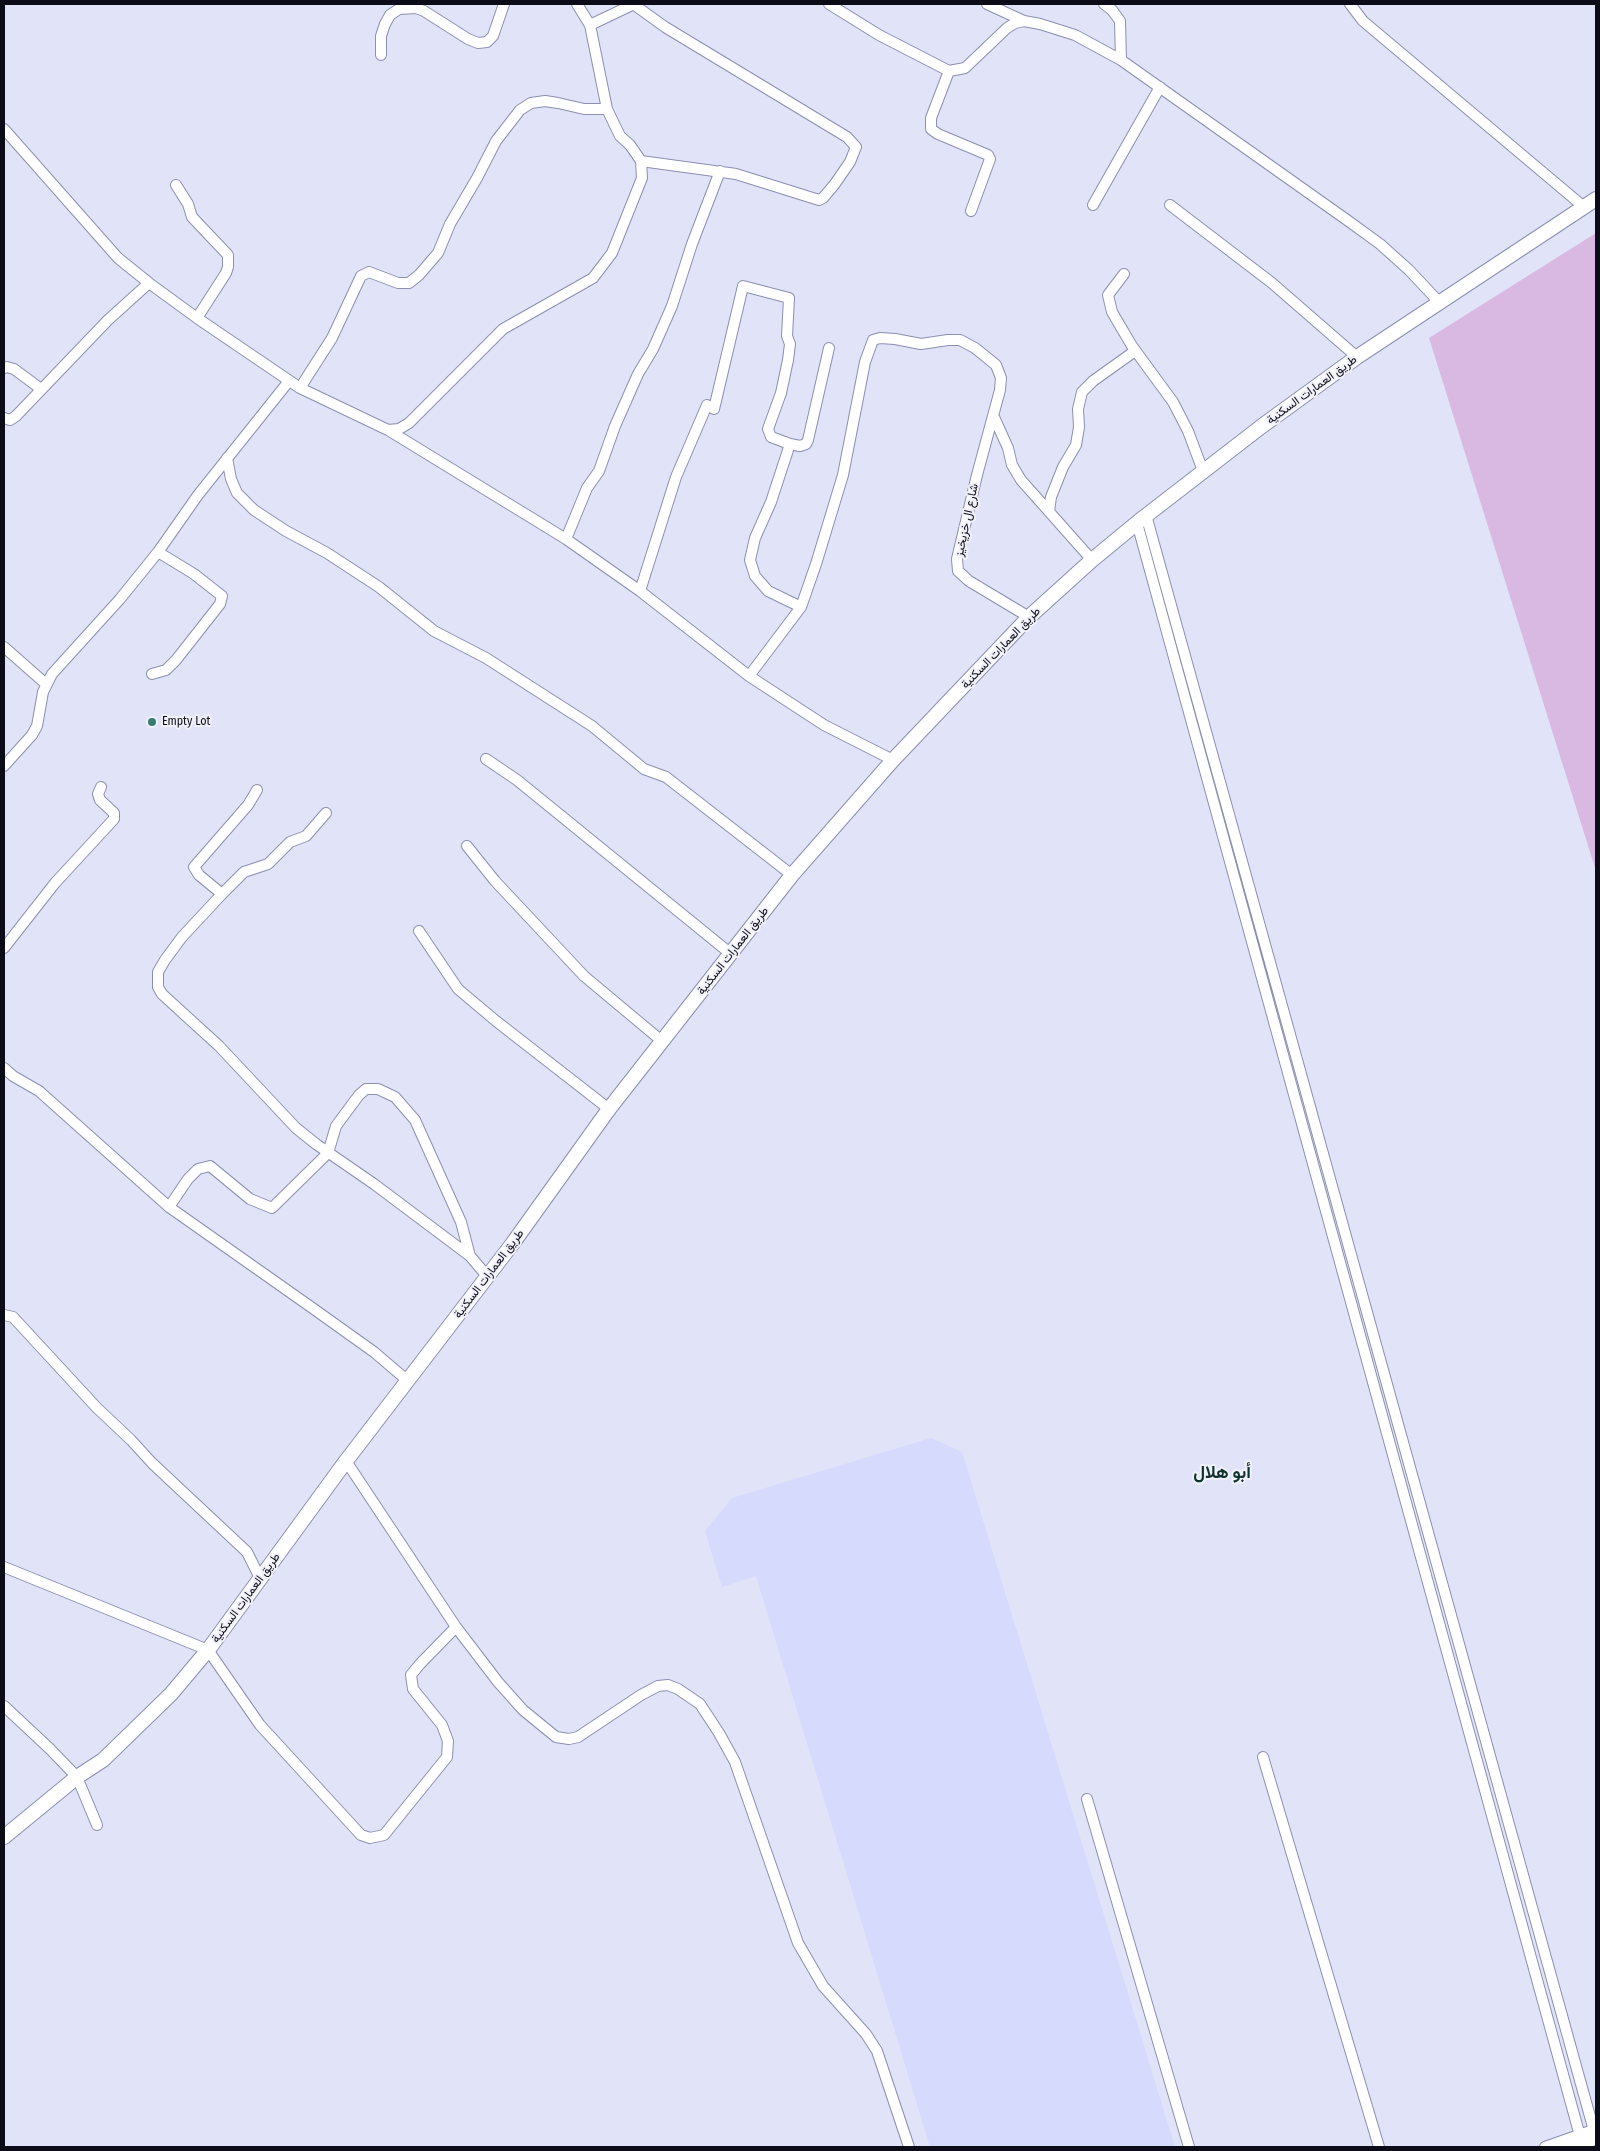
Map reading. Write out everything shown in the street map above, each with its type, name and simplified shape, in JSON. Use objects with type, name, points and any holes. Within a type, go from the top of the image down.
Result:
[{"type":"main road","name":"طريق العمارات السكنية","points":[[4,1837],[77,1777],[103,1760],[171,1694],[208,1650],[346,1461],[487,1276],[610,1109],[792,875],[893,760],[1030,617],[1092,560],[1141,519],[1357,357],[1596,199]]},
{"type":"street","points":[[380,55],[384,24],[390,15],[399,8],[416,8],[424,11],[468,39],[478,43],[487,42],[493,36],[504,4]]},
{"type":"street","points":[[388,430],[399,429],[409,423],[503,329],[544,304],[593,278],[612,253],[620,229],[635,200],[642,178],[641,161],[630,145],[620,136],[607,109],[590,25],[577,4]]},
{"type":"street","points":[[590,25],[634,4],[665,27],[847,137],[856,147],[850,162],[834,185],[819,200],[754,179],[720,171],[641,161]]},
{"type":"street","points":[[832,4],[879,35],[949,72],[965,68],[1007,28],[1015,23],[1024,21]]},
{"type":"street","points":[[987,4],[1024,21],[1075,35],[1121,60],[1380,244],[1409,270],[1439,302]]},
{"type":"street","points":[[1104,4],[1112,10],[1120,21],[1121,60]]},
{"type":"street","points":[[1350,4],[1363,21],[1584,207]]},
{"type":"street","points":[[949,72],[931,118],[931,129],[938,134],[988,155],[990,159],[971,211]]},
{"type":"street","points":[[1093,205],[1160,87]]},
{"type":"street","points":[[300,388],[332,338],[360,276],[369,272],[398,283],[409,283],[419,275],[438,253],[450,224],[477,178],[496,140],[520,110],[531,103],[545,102],[584,109],[607,109]]},
{"type":"street","points":[[4,129],[118,258],[148,283],[197,318],[300,388],[388,430],[566,539],[640,591],[749,676],[824,724],[893,760]]},
{"type":"street","points":[[566,539],[587,488],[599,471],[615,426],[638,374],[672,306],[692,244],[720,171]]},
{"type":"street","points":[[176,185],[188,204],[192,217],[228,255],[226,273],[197,318]]},
{"type":"street","points":[[1170,205],[1272,284],[1357,357]]},
{"type":"street","points":[[1124,274],[1108,295],[1112,312],[1135,351],[1173,402],[1188,431],[1203,471]]},
{"type":"street","points":[[4,418],[10,420],[16,416],[108,320],[148,283]]},
{"type":"street","points":[[640,591],[676,477],[707,405],[714,409],[743,286],[789,298],[786,336],[790,344],[788,360],[781,393],[768,429],[771,437],[790,444],[800,446],[806,444],[829,348]]},
{"type":"street","points":[[749,676],[801,607],[816,564],[842,475],[865,362],[873,340],[880,338],[895,339],[921,344],[960,340],[975,348],[996,365],[1002,378],[994,417],[1008,448],[1012,465],[1022,480],[1092,560]]},
{"type":"street","points":[[1049,511],[1051,497],[1063,467],[1076,446],[1079,427],[1078,409],[1082,392],[1093,381],[1135,351]]},
{"type":"street","points":[[4,368],[14,369],[41,389]]},
{"type":"street","points":[[4,766],[32,735],[37,726],[46,684],[52,674],[120,599],[158,552],[198,495],[289,381]]},
{"type":"street","name":"شارع ال خزيخيز","points":[[994,417],[977,475],[958,559],[958,571],[969,581],[1030,617]]},
{"type":"street","points":[[790,444],[771,502],[755,538],[750,560],[755,576],[768,591],[801,607]]},
{"type":"street","points":[[227,458],[231,479],[237,493],[254,510],[286,531],[327,553],[379,587],[434,631],[486,658],[592,726],[644,769],[666,777],[792,875]]},
{"type":"street","points":[[1141,519],[1596,2134],[1582,2142],[1563,2147]]},
{"type":"street","points":[[1141,519],[1582,2142]]},
{"type":"street","points":[[152,674],[166,670],[176,660],[220,604],[222,596],[194,574],[158,552]]},
{"type":"street","points":[[4,646],[46,684]]},
{"type":"street","points":[[486,759],[518,780],[731,954]]},
{"type":"street","points":[[4,948],[55,884],[113,821],[114,813],[98,797],[101,787]]},
{"type":"street","points":[[222,894],[199,875],[194,867],[248,805],[256,790]]},
{"type":"street","points":[[326,813],[306,836],[286,845],[268,864],[244,872],[222,894],[182,937],[166,960],[158,972],[158,987],[162,994],[219,1046],[296,1128],[470,1256],[487,1276]]},
{"type":"street","points":[[467,846],[495,881],[584,976],[663,1042]]},
{"type":"street","points":[[419,931],[458,990],[610,1109]]},
{"type":"street","points":[[4,1068],[13,1076],[39,1091],[169,1207],[374,1352],[408,1381]]},
{"type":"street","points":[[169,1207],[188,1178],[198,1169],[210,1166],[250,1199],[272,1208],[328,1153],[336,1126],[362,1092],[366,1089],[378,1090],[395,1097],[409,1111],[424,1138],[461,1222],[470,1256]]},
{"type":"street","points":[[4,1315],[13,1317],[97,1408],[152,1463],[247,1552],[260,1578]]},
{"type":"street","points":[[346,1461],[456,1628],[498,1682],[523,1710],[556,1737],[569,1740],[578,1737],[641,1695],[658,1686],[678,1689],[700,1704],[735,1762],[798,1942],[822,1986],[866,2034],[877,2051],[909,2147]]},
{"type":"street","points":[[4,1567],[208,1650],[260,1724],[361,1835],[370,1838],[384,1835],[448,1758],[448,1741],[442,1725],[413,1689],[411,1675],[456,1628]]},
{"type":"street","points":[[4,1706],[77,1777],[97,1824]]},
{"type":"street","points":[[1263,1757],[1379,2147]]},
{"type":"street","points":[[1087,1799],[1189,2147]]},
{"type":"street","points":[[1545,2147],[1582,2142]]},
{"type":"shaded area","points":[[1596,233],[1596,871],[1429,338]]},
{"type":"shaded area","points":[[931,1438],[962,1452],[1175,2147],[930,2147],[756,1576],[722,1587],[705,1531],[732,1498]]},
{"type":"place","name":"Empty Lot","points":[[152,722]]},
{"type":"district","name":"أبو هلال","points":[[1222,1473]]}]
